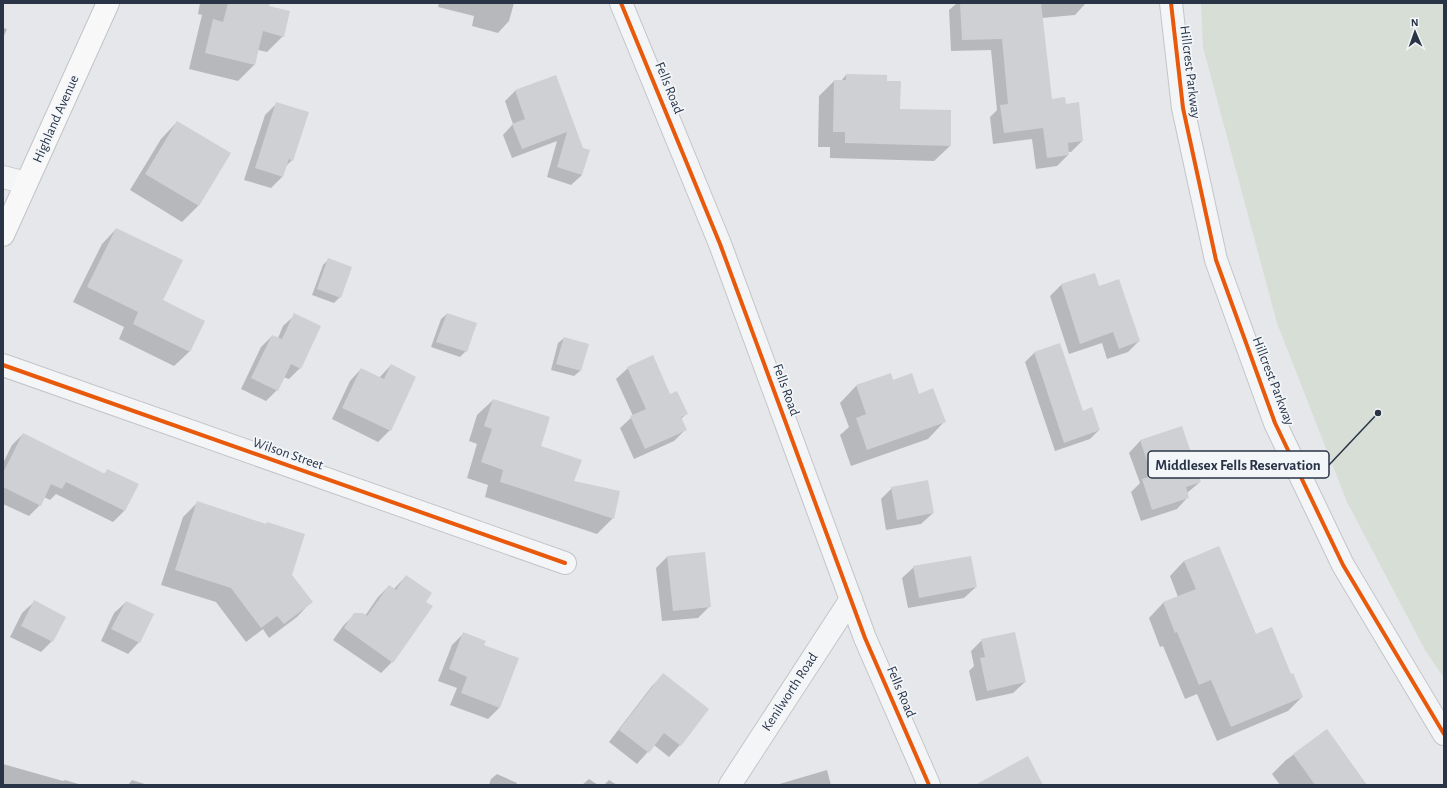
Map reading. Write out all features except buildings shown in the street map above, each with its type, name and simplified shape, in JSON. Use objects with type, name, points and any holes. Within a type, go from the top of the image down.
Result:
[{"type":"main road","name":"Highland Avenue","points":[[3,235],[108,3]]},
{"type":"street","name":"Fells Road","points":[[621,3],[720,244],[866,638],[929,785]]},
{"type":"street","name":"Hillcrest Parkway","points":[[1171,3],[1183,108],[1216,260],[1276,423],[1343,566],[1444,734]]},
{"type":"street","points":[[3,177],[26,183]]},
{"type":"street","name":"Wilson Street","points":[[3,365],[565,563]]},
{"type":"street","name":"Kenilworth Road","points":[[730,785],[851,598]]},
{"type":"shaded area","points":[[1201,3],[1444,3],[1444,678],[1425,650],[1347,502],[1277,323],[1203,47]]},
{"type":"cycle path","points":[[621,3],[720,244],[865,638],[929,785]]},
{"type":"cycle path","points":[[1171,3],[1183,108],[1216,260],[1275,423],[1343,565],[1444,734]]},
{"type":"cycle path","points":[[3,365],[565,563]]},
{"type":"place","name":"Middlesex Fells Reservation","points":[[1378,413]]}]
